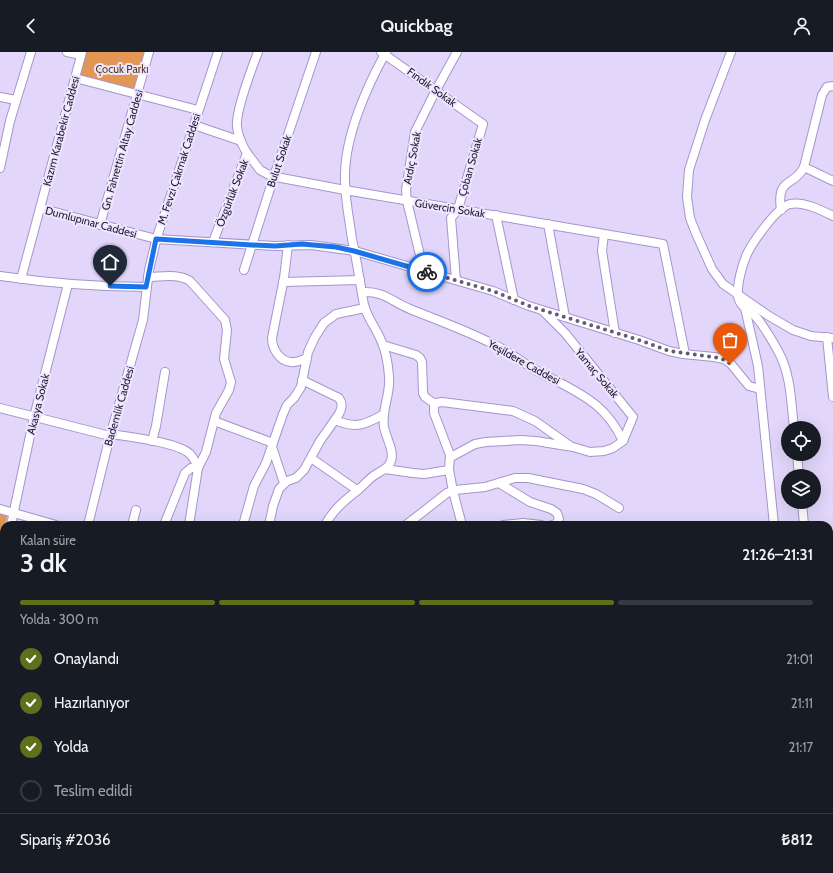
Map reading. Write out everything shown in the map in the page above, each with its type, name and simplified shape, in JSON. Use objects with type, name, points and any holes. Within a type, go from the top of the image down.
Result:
[{"type":"street","points":[[0,168],[16,100],[31,52]]},
{"type":"street","points":[[67,52],[81,54]]},
{"type":"street","name":"Gn. Fahrettin Altay Caddesi","points":[[100,225],[149,52]]},
{"type":"street","name":"M. Fevzi Çakmak Caddesi","points":[[146,287],[156,239],[218,52]]},
{"type":"street","name":"Özgürlük Sokak","points":[[213,242],[247,153],[241,141],[237,127],[238,115],[258,52]]},
{"type":"street","name":"Bulut Sokak","points":[[244,270],[316,52]]},
{"type":"street","name":"Ardıç Sokak","points":[[424,272],[407,201],[406,190],[415,132],[457,52]]},
{"type":"street","points":[[731,52],[699,137],[689,170],[687,197],[690,218],[712,269],[723,284],[769,316],[793,330],[811,336],[830,337],[833,397]]},
{"type":"street","points":[[328,521],[338,506],[369,479],[385,469],[390,463],[392,455],[384,426],[384,414],[390,385],[388,369],[383,345],[365,308],[354,251],[345,190],[346,162],[351,135],[384,53]]},
{"type":"street","name":"Fındık Sokak","points":[[384,53],[483,124]]},
{"type":"street","name":"Kazım Karabekir Caddesi","points":[[22,279],[81,54]]},
{"type":"street","points":[[75,78],[198,110]]},
{"type":"street","points":[[781,210],[780,198],[782,190],[787,183],[798,176],[804,167],[822,95],[827,87],[833,86]]},
{"type":"street","points":[[0,97],[16,100]]},
{"type":"street","name":"Çoban Sokak","points":[[456,280],[451,218],[458,209],[483,124]]},
{"type":"street","points":[[194,125],[241,141]]},
{"type":"street","name":"Güvercin Sokak","points":[[247,153],[260,170],[274,176],[407,201],[663,244],[685,354]]},
{"type":"street","points":[[804,167],[833,181]]},
{"type":"street","points":[[793,421],[790,385],[783,360],[758,319],[740,303],[738,294],[740,280],[747,256],[752,246],[773,217],[781,210],[790,204],[802,205],[833,216]]},
{"type":"street","name":"Dumlupınar Caddesi","points":[[40,208],[156,239],[252,245],[311,245],[354,251],[493,291],[542,310],[669,351],[714,357],[727,361],[749,386],[760,390]]},
{"type":"street","points":[[496,216],[514,300]]},
{"type":"street","points":[[548,224],[565,317]]},
{"type":"street","points":[[604,234],[602,244],[603,257],[615,333]]},
{"type":"street","points":[[288,246],[283,282],[272,338],[273,347],[284,360],[288,362],[295,362],[307,358]]},
{"type":"street","points":[[0,276],[68,284],[146,287]]},
{"type":"street","points":[[148,277],[184,277],[190,281],[226,320],[227,330],[223,355],[231,379],[231,386],[218,408],[206,452],[198,468],[190,521]]},
{"type":"street","points":[[283,282],[360,280]]},
{"type":"street","name":"Akasya Sokak","points":[[12,521],[34,417],[68,284]]},
{"type":"street","name":"Bademlik Caddesi","points":[[90,521],[110,435],[142,320],[145,307],[146,287]]},
{"type":"street","name":"Yeşildere Caddesi","points":[[362,292],[385,295],[405,307],[490,342],[511,353],[539,372],[569,387],[593,403],[613,422],[623,441]]},
{"type":"street","points":[[244,521],[255,482],[264,469],[285,409],[298,393],[307,358],[315,337],[330,318],[344,312],[365,308]]},
{"type":"street","points":[[745,308],[756,354],[774,521]]},
{"type":"street","name":"Yamaç Sokak","points":[[542,310],[565,333],[634,417],[623,441]]},
{"type":"street","points":[[383,345],[416,355],[420,358],[422,362],[423,393],[425,397],[435,404]]},
{"type":"street","points":[[152,441],[165,372]]},
{"type":"street","points":[[270,521],[276,495],[279,489],[284,483],[301,474],[320,441],[341,410],[342,405],[339,398],[302,380]]},
{"type":"street","points":[[435,404],[440,402],[513,411],[535,421],[573,447],[585,452],[596,452],[613,448],[623,441]]},
{"type":"street","points":[[435,404],[435,414],[450,457],[449,470],[461,521]]},
{"type":"street","points":[[0,408],[110,435],[152,441],[186,451],[194,458],[198,468]]},
{"type":"street","points":[[335,420],[356,426],[369,423],[384,414]]},
{"type":"street","points":[[214,420],[273,445]]},
{"type":"street","points":[[450,457],[475,444],[501,441],[536,441],[573,447]]},
{"type":"street","points":[[273,445],[284,483]]},
{"type":"street","points":[[311,458],[357,490]]},
{"type":"street","points":[[166,521],[185,473],[191,468],[198,468]]},
{"type":"street","points":[[385,469],[424,474],[449,470]]},
{"type":"street","points":[[411,521],[441,497],[453,491],[485,488],[515,478],[568,485],[584,489],[596,494],[619,508]]},
{"type":"street","points":[[499,483],[522,498],[554,511],[559,516],[558,521]]},
{"type":"street","points":[[803,509],[804,521]]},
{"type":"street","points":[[0,510],[42,521]]},
{"type":"street","points":[[133,521],[136,510]]},
{"type":"green space","name":"Çocuk Parkı","points":[[86,52],[144,52],[135,90],[80,75]]},
{"type":"green space","points":[[0,514],[7,516],[6,521],[0,521]]},
{"type":"way so far","points":[[427,272],[493,291],[529,306],[639,340],[669,351],[719,358],[730,364]]},
{"type":"route","points":[[110,286],[146,287],[156,239],[252,245],[284,246],[302,244],[336,247],[427,272]]}]
